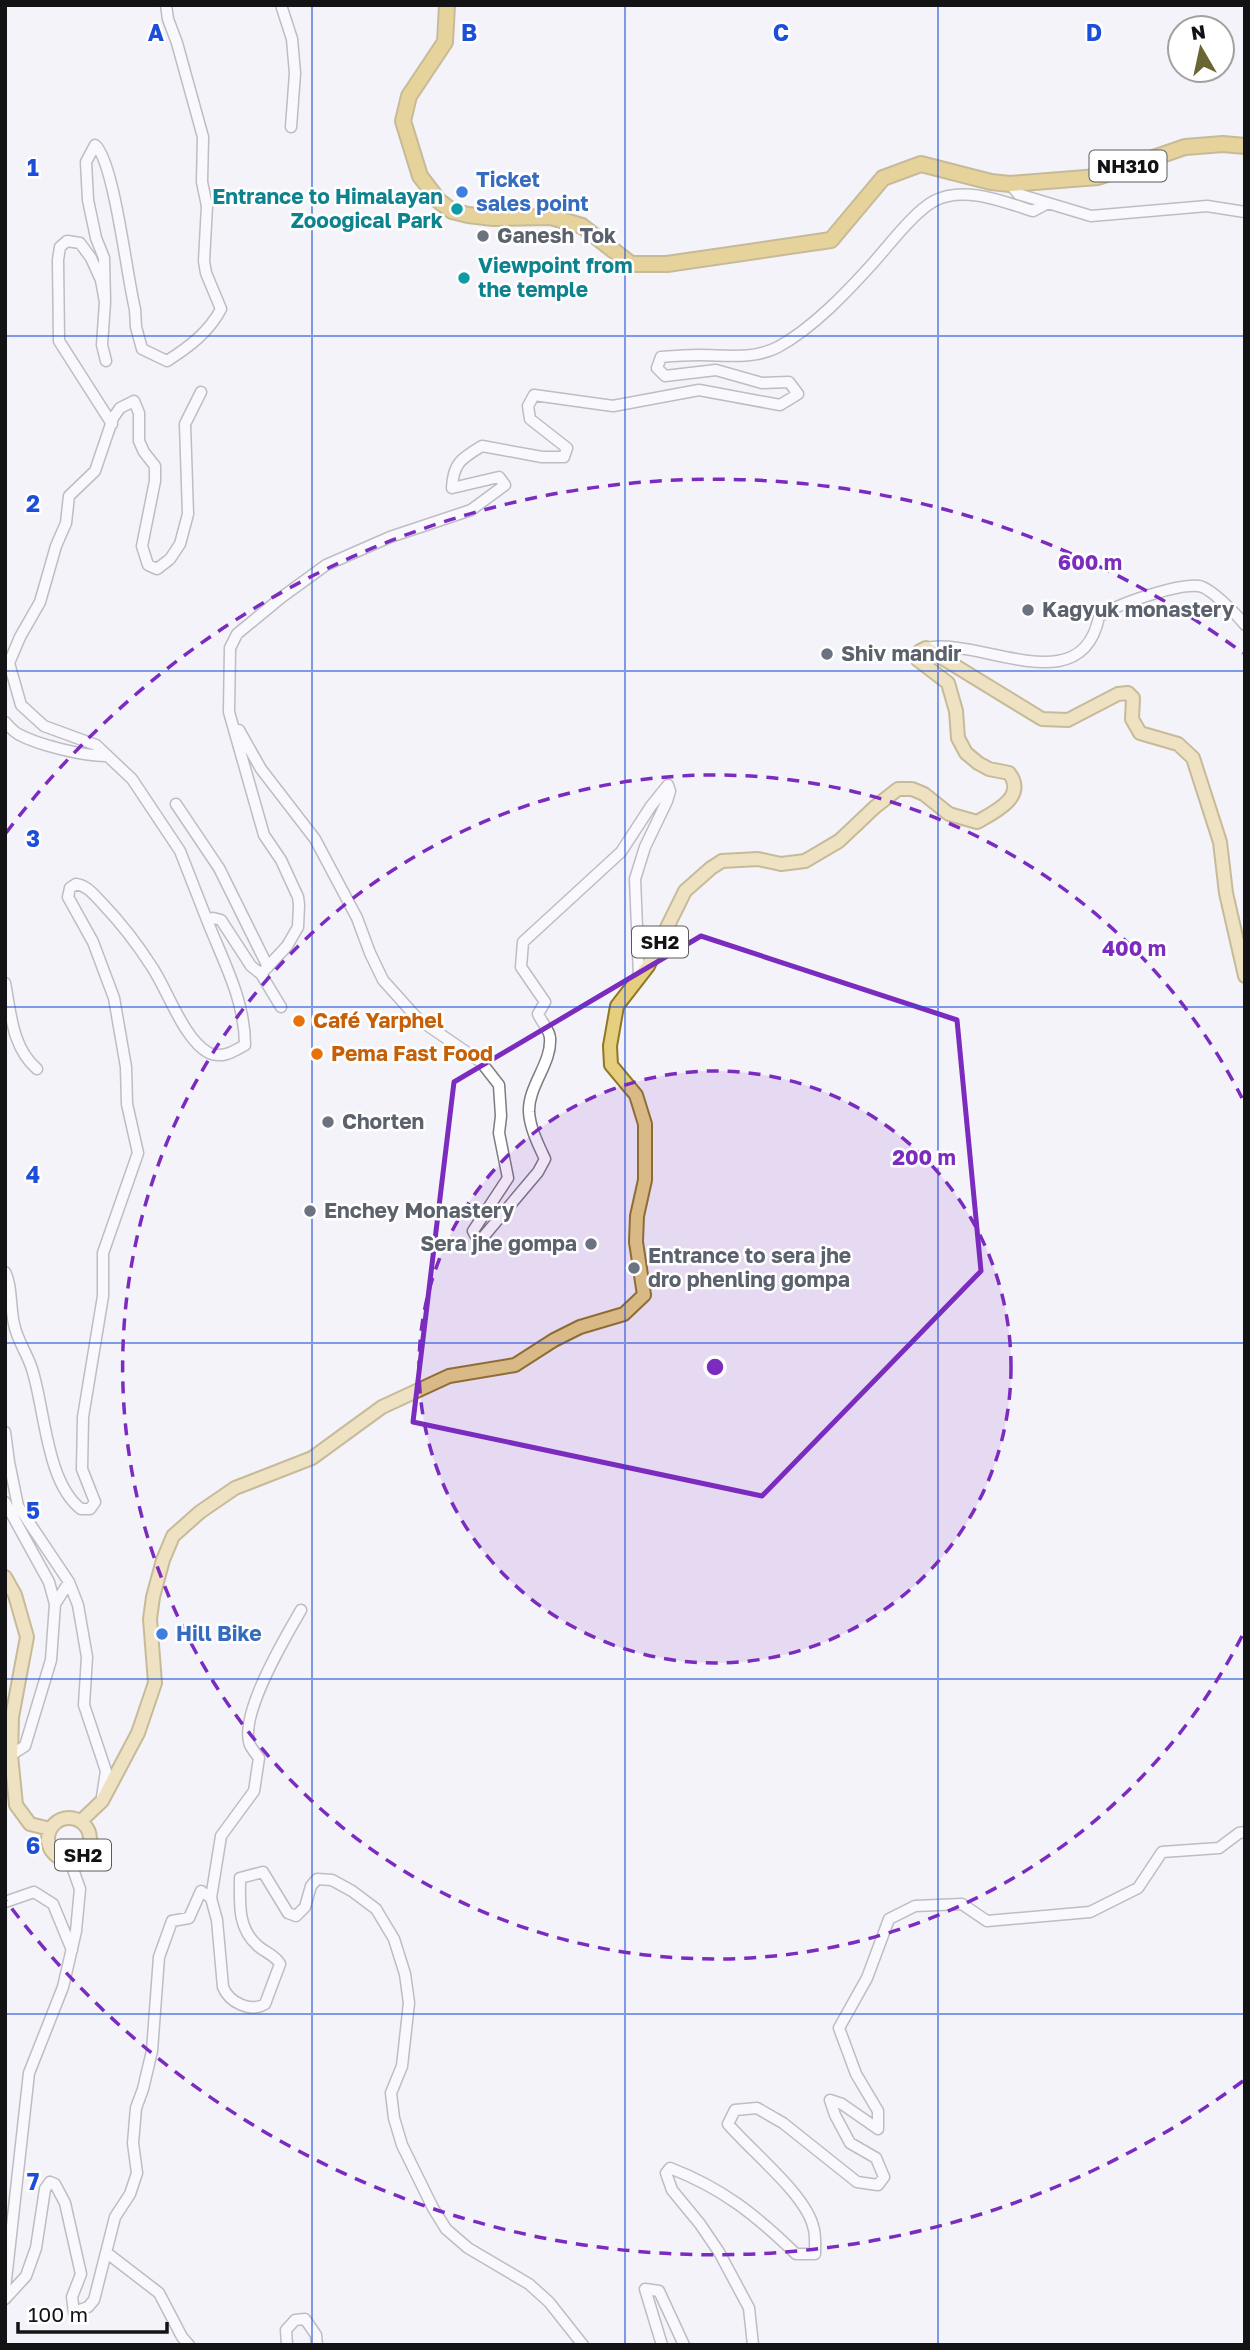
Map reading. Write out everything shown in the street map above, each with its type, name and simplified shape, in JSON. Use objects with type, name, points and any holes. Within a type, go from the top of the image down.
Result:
[{"type":"highway","name":"NH310","points":[[447,5],[444,42],[408,96],[403,121],[420,176],[439,201],[452,211],[493,218],[551,217],[582,226],[631,264],[667,264],[831,240],[883,178],[921,164],[991,182],[1010,184],[1098,177],[1185,147],[1223,144],[1245,146]]},
{"type":"main road","name":"SH2","points":[[81,1821],[102,1801],[138,1733],[155,1683],[150,1619],[163,1560],[173,1536],[200,1512],[235,1488],[312,1458],[382,1407],[449,1376],[515,1365],[580,1326],[624,1314],[644,1295],[636,1242],[636,1216],[645,1180],[645,1124],[636,1095],[611,1065],[610,1046],[617,1006],[649,966],[685,891],[722,861],[758,859],[781,864],[805,861],[839,841],[898,789],[912,789],[924,794],[949,814],[977,822],[1002,808],[1015,790],[1014,780],[1009,773],[989,769],[966,753],[958,738],[956,712],[948,683],[918,660],[920,651],[926,648]]},
{"type":"main road","points":[[926,648],[1042,719],[1068,720],[1118,694],[1128,693],[1133,698],[1132,719],[1140,733],[1178,744],[1194,758],[1220,842],[1226,893],[1245,976]]},
{"type":"main road","name":"SH2","points":[[5,1577],[15,1595],[27,1637],[12,1717],[11,1755],[16,1805],[30,1824],[50,1829]]},
{"type":"main road","name":"SH2","points":[[64,1818],[81,1821],[90,1836],[86,1853],[70,1861],[59,1857],[51,1850],[48,1838],[50,1829],[64,1818]]},
{"type":"street","points":[[106,361],[103,345],[104,258],[96,238],[88,200],[86,162],[95,145],[101,149],[109,175],[142,349],[167,361],[203,334],[220,309],[204,261],[207,206],[202,182],[203,136],[166,5]]},
{"type":"street","points":[[281,5],[292,39],[295,73],[291,127]]},
{"type":"street","points":[[1010,184],[1018,194],[1091,216],[1207,206],[1245,212]]},
{"type":"street","points":[[265,970],[287,946],[298,927],[298,897],[281,860],[264,835],[229,712],[230,648],[237,634],[326,565],[390,537],[471,510],[505,485],[499,477],[452,488],[452,473],[463,457],[482,446],[542,457],[564,457],[567,448],[530,419],[527,406],[534,395],[613,407],[699,390],[780,405],[798,394],[789,382],[762,383],[716,370],[665,376],[657,368],[661,357],[759,355],[778,347],[828,310],[922,210],[935,200],[967,195],[1033,211],[1048,203]]},
{"type":"street","points":[[105,302],[101,279],[90,258],[80,243],[67,241],[60,247],[58,260],[60,341],[112,424]]},
{"type":"street","points":[[5,1272],[16,1335],[32,1368],[50,1456],[71,1502],[81,1509],[90,1509],[95,1502],[82,1469],[83,1417],[103,1296],[103,1253],[138,1153],[127,1104],[126,1067],[114,998],[93,942],[68,897],[70,888],[76,884],[85,886],[111,913],[152,968],[189,1033],[207,1052],[216,1055],[229,1054],[244,1045],[243,1016],[241,1004],[180,851],[132,779],[96,745],[44,726],[21,705],[7,662],[40,602],[56,546],[66,523],[69,496],[95,471],[120,408],[134,401],[139,413],[139,441],[155,466],[155,481],[142,546],[148,565],[157,569],[170,559],[180,544],[188,514],[185,424],[201,392]]},
{"type":"street","points":[[926,648],[938,645],[1003,658],[1045,662],[1070,658],[1086,648],[1096,632],[1100,617],[1110,609],[1148,595],[1199,586],[1212,593],[1245,625]]},
{"type":"street","points":[[229,712],[261,769],[315,839],[357,918],[383,980],[418,1019],[481,1062],[499,1085],[499,1133],[508,1178],[473,1231],[479,1242],[538,1172],[545,1159],[535,1138],[529,1110],[548,1054],[550,1037],[538,1014],[545,1002],[521,967],[523,942],[621,852],[668,785],[670,791],[667,801],[645,847],[635,879],[639,976]]},
{"type":"street","points":[[5,722],[17,734],[52,746],[89,756],[106,756]]},
{"type":"street","points":[[176,804],[219,868],[281,1007]]},
{"type":"street","points":[[207,920],[221,920],[251,967],[265,970]]},
{"type":"street","points":[[5,983],[18,1043],[28,1062],[37,1069]]},
{"type":"street","points":[[5,1432],[18,1506],[69,1582],[78,1605],[87,1657],[84,1705],[106,1771],[102,1801]]},
{"type":"street","points":[[5,1502],[49,1582],[55,1604],[51,1660],[24,1746],[11,1755]]},
{"type":"street","points":[[55,1604],[69,1582]]},
{"type":"street","points":[[301,1610],[267,1671],[248,1726],[249,1744],[259,1758],[254,1791],[221,1836],[211,1899],[217,1920],[223,1987],[227,1997],[248,2007],[260,2007],[265,2004],[280,1964],[246,1932],[240,1915],[240,1878],[262,1872],[288,1913],[296,1916],[306,1907],[311,1886],[317,1878],[332,1880],[376,1909],[394,1939],[405,1974],[410,2003],[402,2066],[391,2093],[394,2118],[402,2144],[446,2229],[468,2248],[529,2284],[548,2302],[583,2345]]},
{"type":"street","points":[[753,2345],[749,2308],[719,2252],[673,2190],[666,2173],[670,2168],[704,2181],[763,2221],[796,2253],[816,2254],[813,2226],[801,2200],[728,2124],[735,2110],[757,2108],[783,2123],[857,2182],[878,2185],[884,2177],[876,2158],[850,2143],[835,2115],[831,2100],[842,2104],[878,2129],[878,2111],[856,2074],[839,2028],[867,1978],[889,1919],[915,1906],[962,1905],[987,1921],[1090,1912],[1138,1888],[1162,1852],[1219,1848],[1239,1833],[1245,1832]]},
{"type":"street","points":[[5,2289],[29,2073],[63,1987],[72,1951],[80,1889],[70,1861]]},
{"type":"street","points":[[5,2299],[26,2276],[36,2248],[45,2189],[50,2182],[55,2184],[65,2203],[81,2274],[72,2297],[74,2312],[88,2307],[94,2300],[115,2217],[130,2194],[137,2173],[133,2143],[136,2108],[152,2051],[159,1957],[172,1921],[189,1918],[201,1891],[211,1899]]},
{"type":"street","points":[[5,1902],[34,1892],[53,1905],[72,1951]]},
{"type":"street","points":[[107,2253],[159,2293],[189,2345]]},
{"type":"street","points":[[662,2345],[645,2289],[659,2291],[684,2345]]},
{"type":"street","points":[[287,2345],[286,2330],[295,2320],[305,2319],[316,2335],[317,2345]]},
{"type":"highlighted area","points":[[701,936],[957,1020],[981,1271],[762,1496],[413,1422],[454,1082]]},
{"type":"place","name":"Ticket sales point","points":[[462,192]]},
{"type":"place","name":"Entrance to Himalayan Zooogical Park","points":[[457,209]]},
{"type":"place","name":"Ganesh Tok","points":[[483,236]]},
{"type":"place","name":"Viewpoint from the temple","points":[[464,278]]},
{"type":"place","name":"Kagyuk monastery","points":[[1028,610]]},
{"type":"place","name":"Shiv mandir","points":[[827,654]]},
{"type":"place","name":"Café Yarphel","points":[[299,1021]]},
{"type":"place","name":"Pema Fast Food","points":[[317,1054]]},
{"type":"place","name":"Chorten","points":[[328,1122]]},
{"type":"place","name":"Enchey Monastery","points":[[310,1211]]},
{"type":"place","name":"Sera jhe gompa","points":[[591,1244]]},
{"type":"place","name":"Entrance to sera jhe dro phenling gompa","points":[[634,1268]]},
{"type":"place","name":"Hill Bike","points":[[162,1634]]}]
